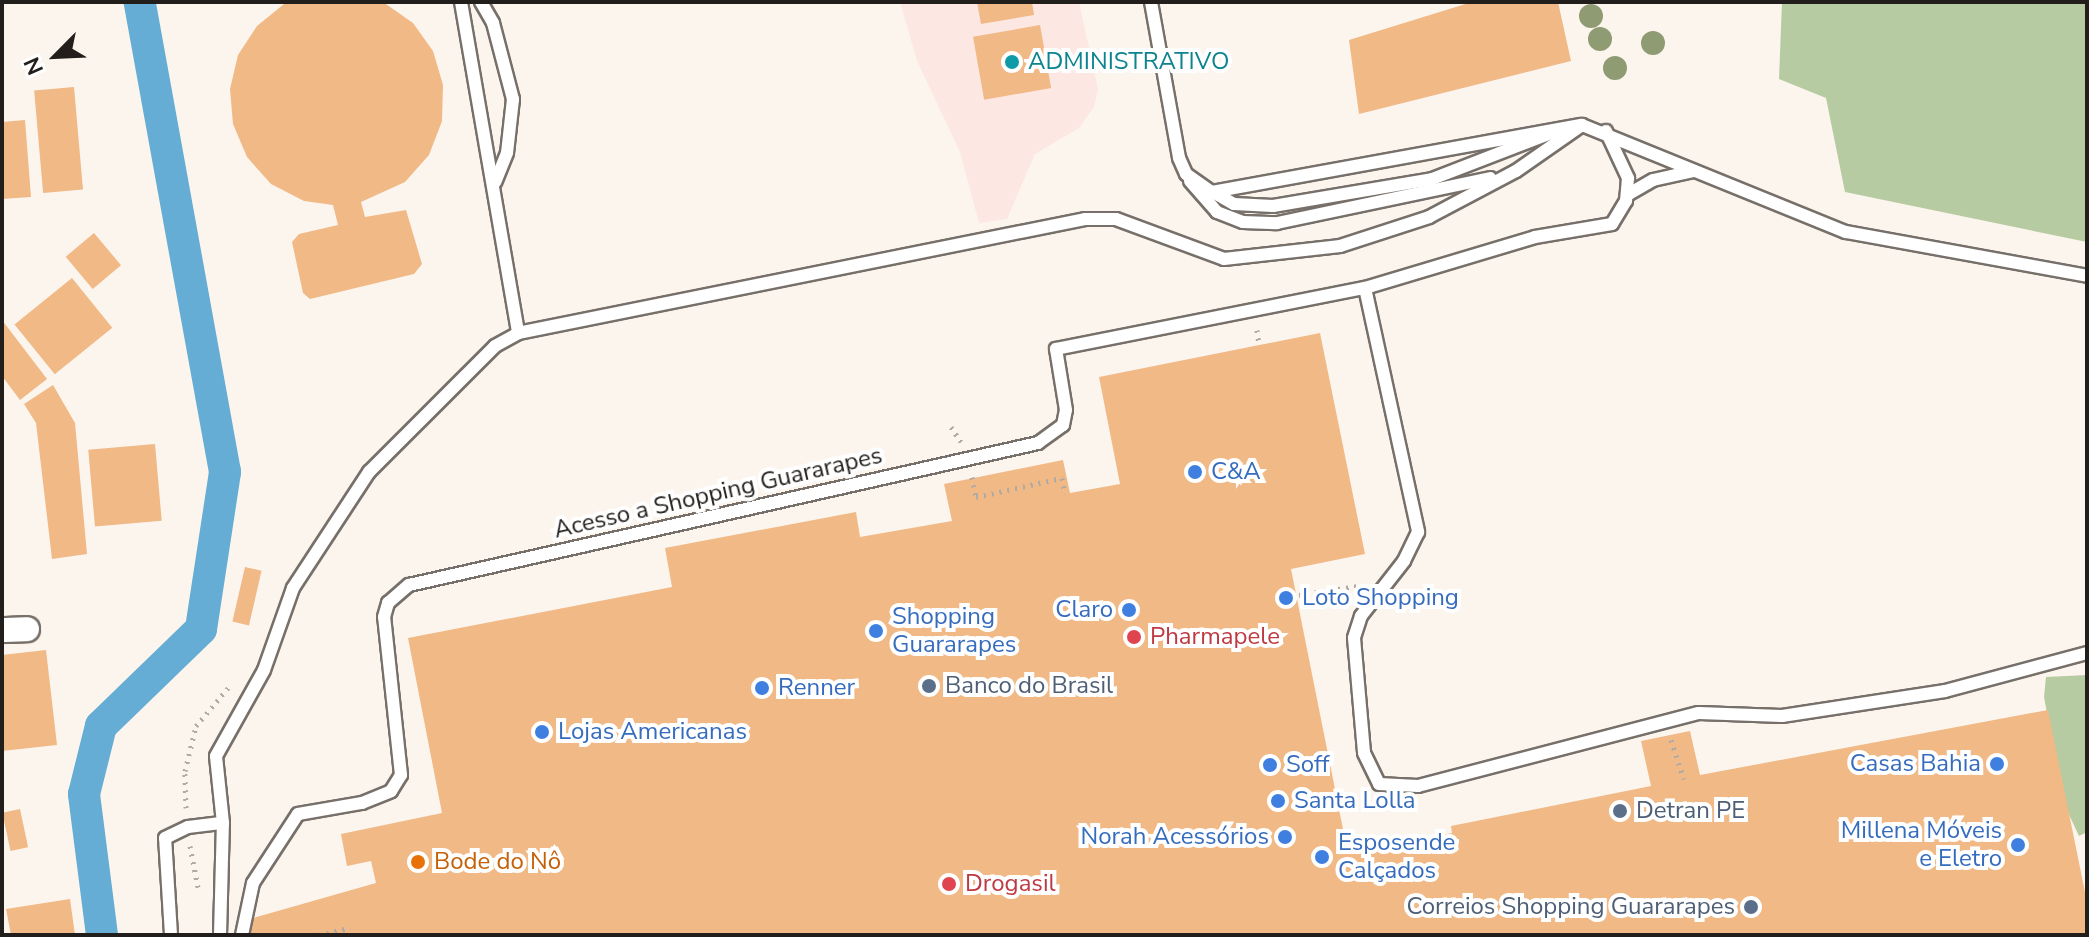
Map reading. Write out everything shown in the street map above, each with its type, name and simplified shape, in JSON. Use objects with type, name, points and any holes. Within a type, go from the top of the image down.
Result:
[{"type":"street","points":[[2,630],[27,629]]},
{"type":"lane","points":[[461,2],[518,333]]},
{"type":"lane","points":[[481,2],[493,23],[513,99],[507,153],[494,185]]},
{"type":"lane","points":[[1151,2],[1186,174],[1217,212],[1243,222],[1277,223],[1449,190],[1516,171]]},
{"type":"lane","points":[[1212,192],[1582,125],[1606,131],[1694,171],[1846,232],[2087,276]]},
{"type":"lane","points":[[220,935],[223,823],[216,756],[264,670],[293,588],[321,536],[369,472],[467,368],[518,333],[1085,219],[1129,222],[1224,259],[1266,259],[1393,230],[1516,171],[1582,125]]},
{"type":"lane","points":[[1186,174],[1234,204],[1273,206],[1432,179],[1489,162],[1565,126]]},
{"type":"lane","points":[[1606,131],[1622,156],[1627,195]]},
{"type":"lane","name":"Acesso a Shopping Guararapes","points":[[242,935],[245,907],[253,883],[298,814],[362,803],[391,791],[401,775],[384,617],[388,603],[409,585],[1038,443],[1063,425],[1066,410],[1056,349],[1365,288],[1535,237],[1612,224],[1627,195],[1653,180],[1694,171]]},
{"type":"lane","points":[[1365,288],[1418,532],[1404,561],[1383,583],[1354,638],[1364,753],[1379,784],[1418,786],[1699,713],[1817,712],[2004,678],[2087,653]]},
{"type":"lane","points":[[172,935],[165,838],[188,827],[223,823]]},
{"type":"path","points":[[1299,595],[1383,583]]},
{"type":"path","points":[[1664,720],[1684,779]]},
{"type":"path","points":[[319,935],[350,928]]},
{"type":"shaded area","points":[[900,2],[1079,2],[1098,89],[1094,107],[1079,128],[1035,154],[1007,219],[979,223],[960,152],[917,61]]},
{"type":"green space","points":[[1782,2],[2087,2],[2087,242],[1845,192],[1826,98],[1779,79]]},
{"type":"green space","points":[[2087,675],[2087,832],[2079,836],[2064,804],[2044,697],[2046,677]]},
{"type":"building","points":[[383,2],[413,23],[433,51],[443,85],[442,121],[429,155],[405,182],[361,202],[365,217],[406,210],[422,264],[414,274],[310,299],[303,293],[292,242],[299,234],[338,225],[333,205],[304,201],[271,184],[247,157],[233,124],[230,89],[238,55],[257,26],[284,4]]},
{"type":"building","points":[[977,2],[1032,2],[1034,15],[981,24]]},
{"type":"building","points":[[1472,2],[1558,2],[1571,61],[1359,114],[1349,40]]},
{"type":"building","name":"ADMINISTRATIVO","points":[[1040,25],[1051,88],[984,100],[973,37]]},
{"type":"building","points":[[74,87],[83,190],[43,193],[34,90]]},
{"type":"building","points":[[25,120],[31,197],[2,199],[2,122]]},
{"type":"building","points":[[94,233],[121,265],[93,289],[66,257]]},
{"type":"building","points":[[72,278],[112,328],[55,374],[14,325]]},
{"type":"building","points":[[2,320],[47,379],[20,400],[2,376]]},
{"type":"building","name":"Shopping Guararapes","points":[[1320,333],[1365,554],[1291,569],[1346,844],[1381,837],[1383,847],[1452,833],[1451,826],[1651,786],[1641,741],[1690,731],[1700,775],[2048,710],[2087,902],[2087,935],[242,935],[239,922],[376,883],[371,861],[347,866],[341,834],[442,813],[408,638],[672,587],[665,548],[856,512],[860,537],[952,521],[944,484],[1063,460],[1070,493],[1120,484],[1099,377]]},
{"type":"building","points":[[53,385],[75,423],[87,554],[52,559],[36,423],[24,404]]},
{"type":"building","points":[[155,444],[162,521],[95,527],[88,450]]},
{"type":"building","points":[[245,567],[262,571],[249,625],[232,622]]},
{"type":"building","points":[[46,650],[57,745],[2,751],[2,655]]},
{"type":"building","points":[[20,809],[28,847],[11,851],[2,813]]},
{"type":"building","points":[[70,899],[75,935],[11,935],[6,909]]},
{"type":"waterway","points":[[102,935],[84,794],[101,726],[201,629],[225,472],[140,2]]},
{"type":"place","name":"ADMINISTRATIVO","points":[[1012,62]]},
{"type":"place","name":"C&A","points":[[1195,472]]},
{"type":"place","name":"Loto Shopping","points":[[1286,598]]},
{"type":"place","name":"Claro","points":[[1129,610]]},
{"type":"place","name":"Shopping Guararapes","points":[[876,631]]},
{"type":"place","name":"Pharmapele","points":[[1134,637]]},
{"type":"place","name":"Banco do Brasil","points":[[929,686]]},
{"type":"place","name":"Renner","points":[[762,688]]},
{"type":"place","name":"Lojas Americanas","points":[[542,732]]},
{"type":"place","name":"Casas Bahia","points":[[1997,764]]},
{"type":"place","name":"Soff","points":[[1270,765]]},
{"type":"place","name":"Santa Lolla","points":[[1278,801]]},
{"type":"place","name":"Detran PE","points":[[1620,811]]},
{"type":"place","name":"Norah Acessórios","points":[[1285,837]]},
{"type":"place","name":"Millena Móveis e Eletro","points":[[2018,845]]},
{"type":"place","name":"Esposende Calçados","points":[[1322,857]]},
{"type":"place","name":"Bode do Nô","points":[[418,862]]},
{"type":"place","name":"Drogasil","points":[[949,884]]},
{"type":"place","name":"Correios Shopping Guararapes","points":[[1751,907]]}]
